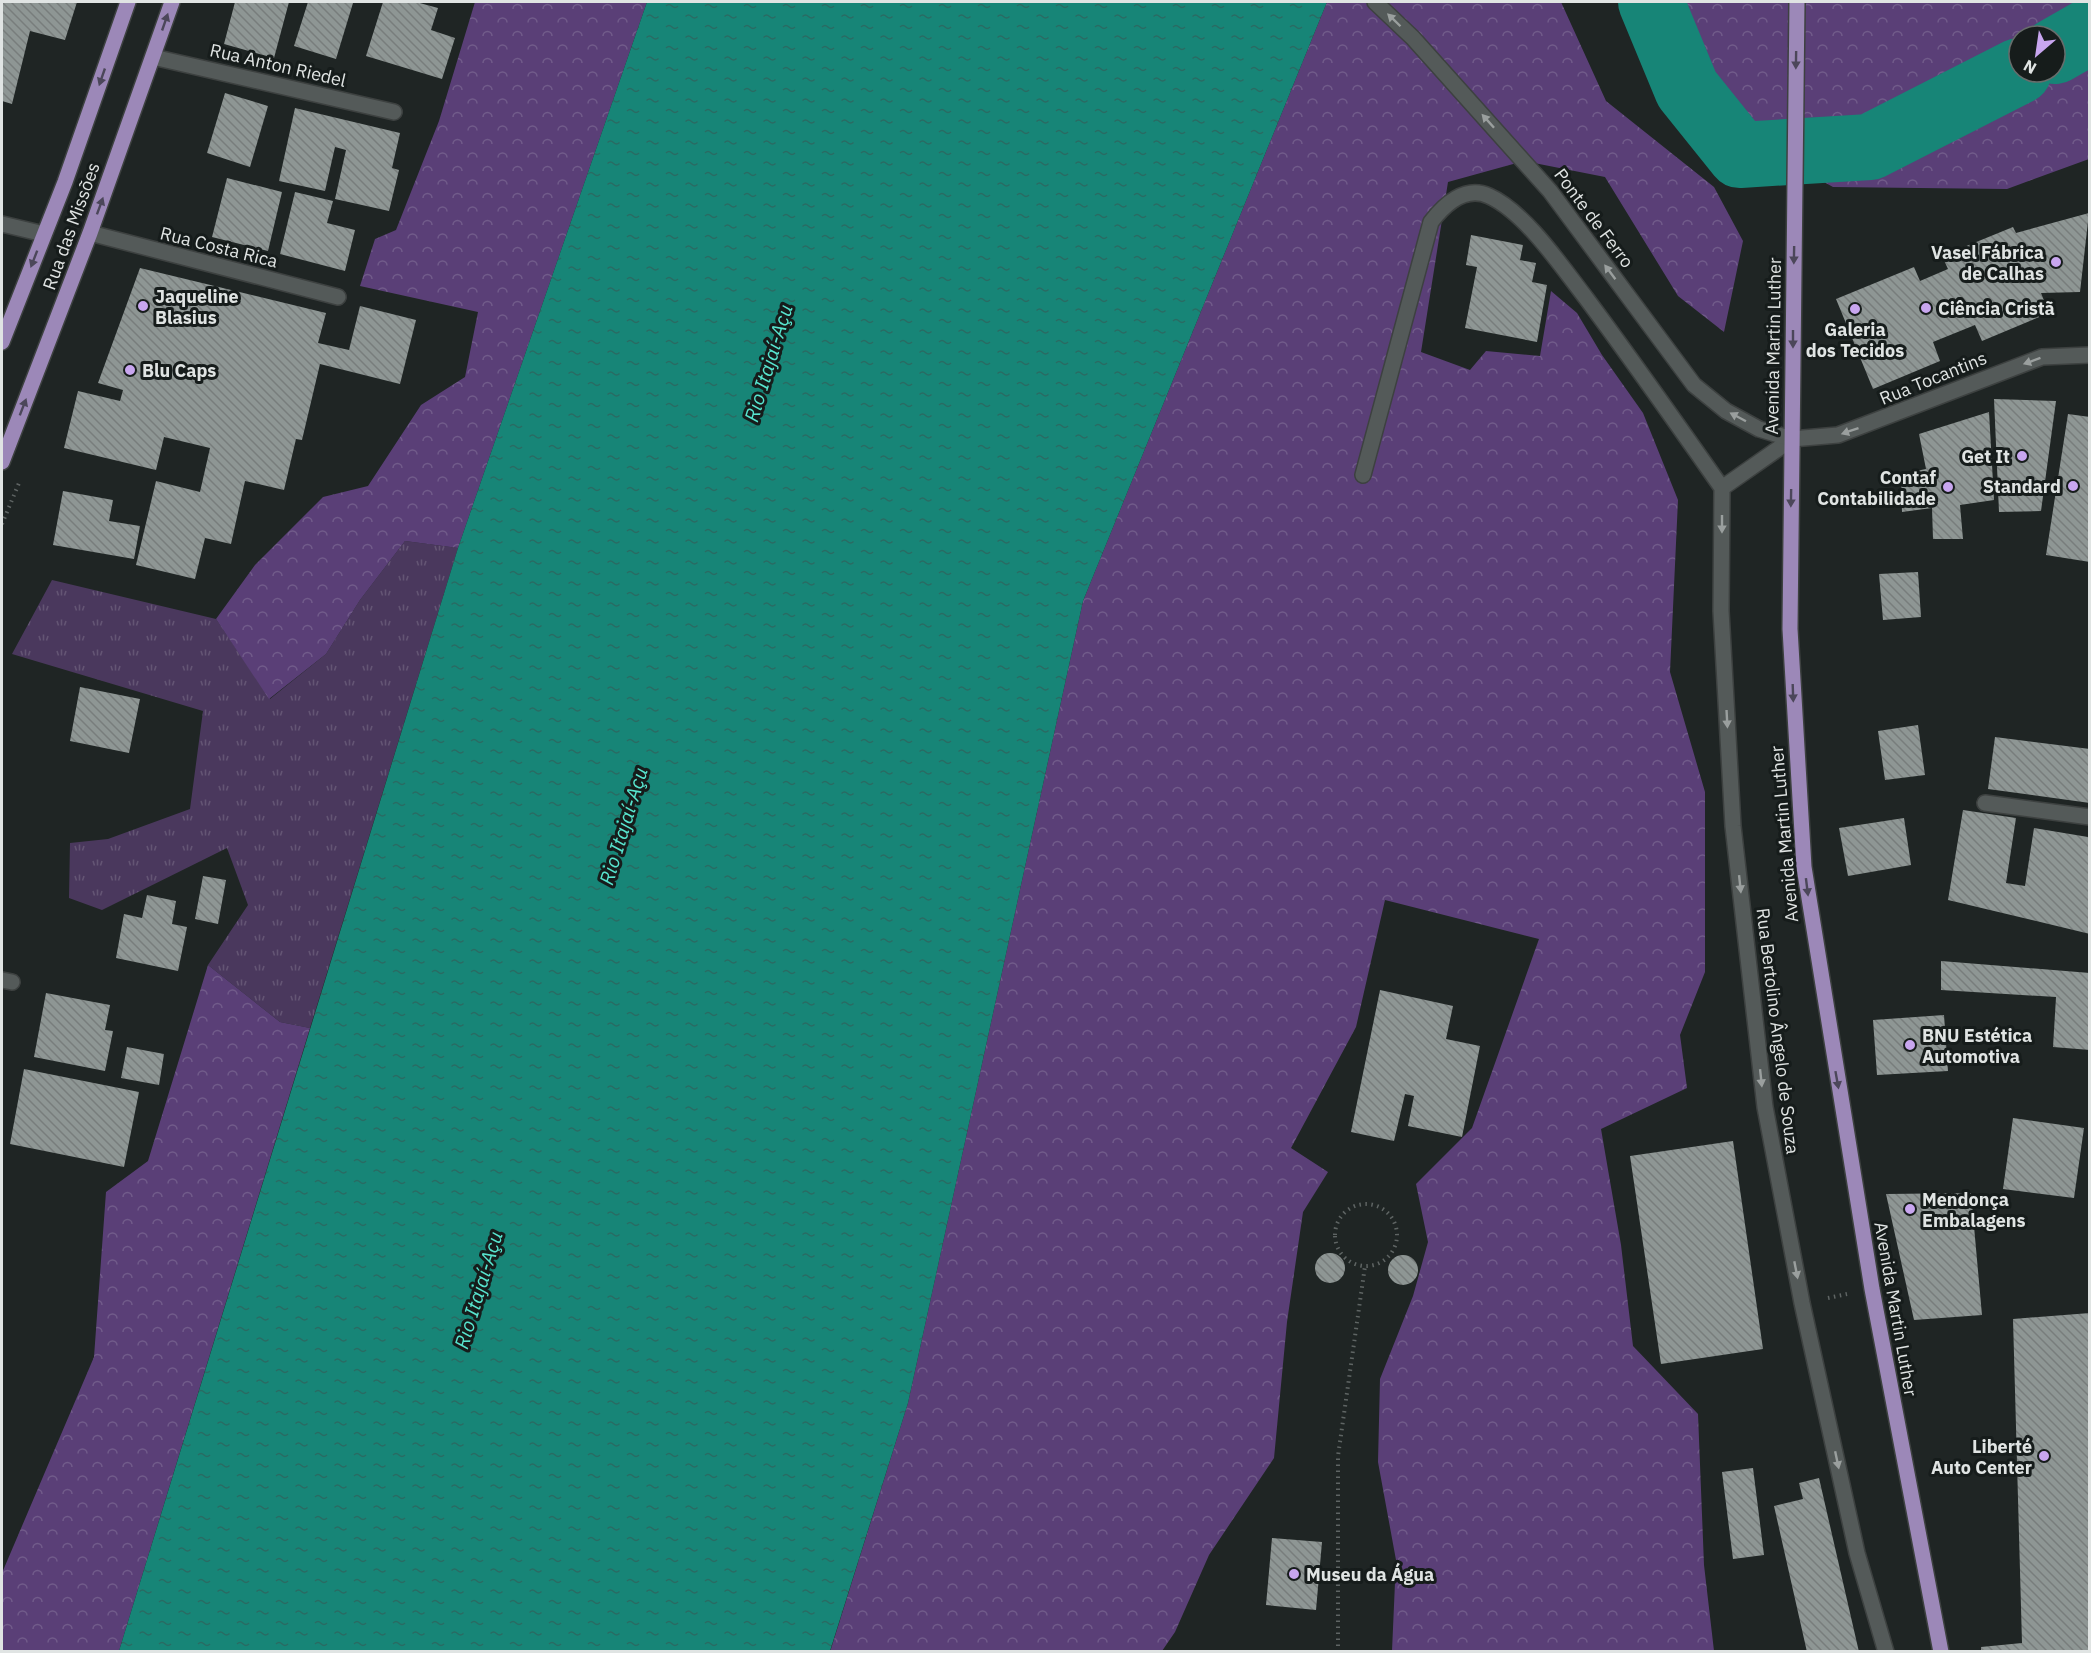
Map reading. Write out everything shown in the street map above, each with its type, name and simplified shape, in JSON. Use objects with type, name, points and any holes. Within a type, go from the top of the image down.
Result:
[{"type":"main road","name":"Rua das Missões","points":[[2,342],[44,234],[128,2]]},
{"type":"main road","name":"Rua das Missões","points":[[2,462],[90,233],[172,2]]},
{"type":"main road","name":"Avenida Martin Luther","points":[[1797,2],[1790,629],[1804,867],[1872,1289],[1941,1652]]},
{"type":"street","name":"Ponte de Ferro","points":[[1375,2],[1413,38],[1550,191],[1695,385],[1726,411],[1759,429],[1792,439]]},
{"type":"street","name":"Rua Anton Riedel","points":[[153,57],[394,112]]},
{"type":"street","points":[[1363,475],[1431,222],[1446,202],[1469,194],[1488,195],[1524,221],[1629,356],[1722,488],[1761,458],[1792,439]]},
{"type":"street","points":[[2,224],[44,234]]},
{"type":"street","name":"Rua Costa Rica","points":[[90,233],[338,297]]},
{"type":"street","name":"Rua Tocantins","points":[[1792,439],[1838,435],[2042,357],[2090,355]]},
{"type":"street","name":"Rua Bertolino Ângelo de Souza","points":[[1722,488],[1721,610],[1733,826],[1765,1107],[1802,1303],[1857,1554],[1886,1652]]},
{"type":"street","points":[[1985,803],[2090,817]]},
{"type":"path","points":[[1367,1204],[1385,1211],[1391,1218],[1396,1237],[1390,1255],[1374,1265],[1365,1266],[1347,1260],[1336,1244],[1335,1234],[1337,1225],[1348,1210],[1367,1204]]},
{"type":"path","points":[[1338,1652],[1338,1456],[1365,1266]]},
{"type":"path","points":[[1802,1303],[1872,1289]]},
{"type":"green space","points":[[475,2],[647,2],[458,548],[405,541],[360,600],[326,654],[269,699],[216,619],[255,565],[323,497],[368,486],[421,405],[465,377],[478,312],[360,286],[375,239],[396,230],[439,121]]},
{"type":"green space","points":[[1327,2],[1561,2],[1606,101],[1714,187],[1743,241],[1724,332],[1678,296],[1605,177],[1524,161],[1448,182],[1421,352],[1470,370],[1486,351],[1540,356],[1551,291],[1577,313],[1602,355],[1643,413],[1678,500],[1670,672],[1705,792],[1705,972],[1680,1035],[1687,1088],[1601,1129],[1621,1245],[1633,1346],[1698,1414],[1704,1565],[1714,1651],[1392,1651],[1396,1560],[1378,1462],[1380,1379],[1413,1296],[1428,1242],[1416,1184],[1472,1128],[1539,939],[1385,900],[1356,1027],[1291,1148],[1328,1172],[1303,1212],[1287,1322],[1274,1458],[1209,1555],[1175,1632],[1162,1651],[830,1652],[908,1403],[1083,601]]},
{"type":"green space","points":[[1682,2],[2089,2],[2089,159],[2007,189],[1833,187],[1731,131]]},
{"type":"green space","points":[[405,541],[458,548],[310,1028],[280,1022],[208,965],[248,905],[227,848],[102,910],[69,898],[70,843],[108,839],[190,809],[203,711],[12,654],[52,580],[216,619],[270,699],[326,654],[360,600]]},
{"type":"green space","points":[[208,965],[280,1022],[310,1028],[119,1651],[2,1652],[2,1573],[94,1357],[106,1192],[148,1161]]},
{"type":"water","name":"Rio Itajaí-Açu","points":[[647,2],[1327,2],[1083,601],[908,1403],[830,1651],[119,1651],[458,548]]},
{"type":"building","points":[[2,2],[77,2],[65,40],[30,31],[12,104],[2,101]]},
{"type":"building","points":[[235,2],[289,2],[274,58],[224,44]]},
{"type":"building","points":[[308,2],[353,3],[336,59],[294,46]]},
{"type":"building","points":[[383,2],[416,2],[438,8],[431,30],[455,38],[442,79],[366,56]]},
{"type":"building","points":[[225,93],[268,106],[250,167],[207,153]]},
{"type":"building","points":[[295,108],[400,133],[392,168],[399,170],[389,211],[335,199],[346,150],[335,147],[325,191],[279,181]]},
{"type":"building","points":[[227,178],[282,192],[268,251],[212,237]]},
{"type":"building","points":[[295,192],[333,201],[327,223],[355,230],[345,271],[280,254]]},
{"type":"building","points":[[2089,213],[2080,292],[2041,293],[2049,313],[1982,341],[1975,325],[1933,342],[1940,361],[1873,389],[1836,299],[1914,267],[1920,281],[1948,269],[1942,256],[2013,227],[2016,233]]},
{"type":"building","points":[[1471,235],[1523,245],[1520,260],[1536,263],[1532,282],[1547,285],[1537,342],[1465,328],[1477,267],[1466,265]]},
{"type":"building","points":[[140,268],[326,313],[318,343],[349,350],[360,306],[416,320],[400,384],[320,364],[302,440],[296,439],[284,490],[245,481],[231,544],[205,538],[195,579],[136,565],[156,481],[200,492],[210,448],[164,437],[156,470],[64,448],[78,391],[120,401],[123,390],[98,383]]},
{"type":"building","name":"Get It","points":[[1994,399],[2056,401],[2041,511],[1999,512]]},
{"type":"building","name":"Contaf Contabilidade","points":[[1989,412],[1994,500],[1960,505],[1963,539],[1933,539],[1932,508],[1902,512],[1901,474],[1926,469],[1919,434]]},
{"type":"building","name":"Standard","points":[[2068,414],[2090,417],[2090,562],[2046,555]]},
{"type":"building","points":[[63,491],[113,500],[109,521],[140,526],[134,559],[53,545]]},
{"type":"building","points":[[1918,572],[1921,617],[1883,620],[1879,574]]},
{"type":"building","points":[[80,687],[140,699],[129,753],[70,741]]},
{"type":"building","points":[[1918,725],[1925,775],[1885,780],[1878,731]]},
{"type":"building","points":[[1995,737],[2090,749],[2090,803],[1988,789]]},
{"type":"building","points":[[1963,810],[2016,818],[2006,883],[2025,886],[2034,828],[2088,837],[2090,833],[2090,934],[1948,900]]},
{"type":"building","points":[[1904,818],[1911,865],[1848,876],[1839,828]]},
{"type":"building","points":[[203,876],[226,880],[218,924],[195,919]]},
{"type":"building","points":[[147,895],[176,901],[172,924],[187,927],[178,971],[116,958],[124,914],[142,918]]},
{"type":"building","points":[[1941,961],[2090,973],[2090,1050],[2053,1047],[2056,997],[1941,990]]},
{"type":"building","points":[[1380,990],[1453,1006],[1446,1039],[1480,1046],[1462,1137],[1408,1126],[1414,1096],[1405,1094],[1394,1141],[1351,1132]]},
{"type":"building","points":[[46,993],[110,1005],[105,1030],[113,1031],[105,1071],[34,1057]]},
{"type":"building","name":"BNU Estética Automotiva","points":[[1944,1015],[1948,1071],[1877,1075],[1873,1020]]},
{"type":"building","points":[[127,1047],[164,1054],[159,1085],[121,1078]]},
{"type":"building","points":[[24,1069],[139,1092],[124,1167],[10,1144]]},
{"type":"building","points":[[2013,1118],[2084,1128],[2074,1198],[2003,1189]]},
{"type":"building","points":[[1733,1141],[1763,1349],[1661,1364],[1630,1156]]},
{"type":"building","points":[[1971,1193],[1982,1315],[1914,1320],[1886,1194]]},
{"type":"building","points":[[1330,1253],[1341,1257],[1345,1268],[1341,1279],[1330,1283],[1319,1279],[1315,1268],[1319,1257]]},
{"type":"building","points":[[1403,1255],[1414,1259],[1418,1270],[1414,1281],[1403,1285],[1392,1281],[1388,1270],[1392,1259]]},
{"type":"building","points":[[2090,1313],[2090,1652],[1981,1652],[1981,1647],[2022,1643],[2013,1319]]},
{"type":"building","points":[[1753,1468],[1764,1555],[1733,1559],[1722,1472]]},
{"type":"building","points":[[1819,1478],[1859,1652],[1807,1652],[1774,1506],[1803,1499],[1799,1483]]},
{"type":"building","name":"Museu da Água","points":[[1272,1538],[1322,1542],[1316,1610],[1266,1605]]},
{"type":"waterway","points":[[1651,2],[1687,89],[1740,155],[1870,147],[2007,77]]},
{"type":"waterway","points":[[2067,44],[2090,31]]},
{"type":"place","name":"Vasel Fábrica de Calhas","points":[[2056,262]]},
{"type":"place","name":"Jaqueline Blasius","points":[[143,306]]},
{"type":"place","name":"Ciência Cristã","points":[[1926,308]]},
{"type":"place","name":"Galeria dos Tecidos","points":[[1855,309]]},
{"type":"place","name":"Blu Caps","points":[[130,370]]},
{"type":"place","name":"Get It","points":[[2022,456]]},
{"type":"place","name":"Standard","points":[[2073,486]]},
{"type":"place","name":"Contaf Contabilidade","points":[[1948,487]]},
{"type":"place","name":"BNU Estética Automotiva","points":[[1910,1045]]},
{"type":"place","name":"Mendonça Embalagens","points":[[1910,1209]]},
{"type":"place","name":"Liberté Auto Center","points":[[2044,1456]]},
{"type":"place","name":"Museu da Água","points":[[1294,1574]]}]
